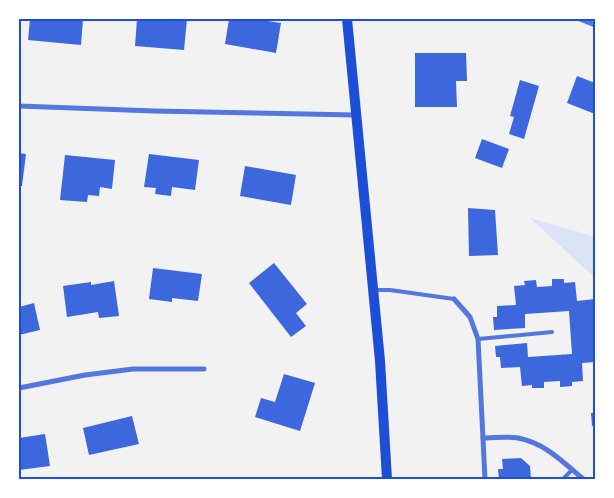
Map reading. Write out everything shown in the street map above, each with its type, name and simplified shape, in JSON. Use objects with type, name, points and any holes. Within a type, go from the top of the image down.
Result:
[{"type":"main road","points":[[347,19],[380,361],[387,479]]},
{"type":"street","points":[[580,19],[595,25]]},
{"type":"street","points":[[19,106],[356,115]]},
{"type":"street","points":[[454,299],[470,317],[478,339],[485,479]]},
{"type":"street","points":[[19,388],[86,375],[133,369],[204,369]]},
{"type":"street","points":[[483,438],[517,437],[535,442],[552,452],[583,479]]},
{"type":"lane","points":[[373,290],[390,290],[454,299]]},
{"type":"lane","points":[[478,339],[552,332]]},
{"type":"lane","points":[[563,479],[572,470]]},
{"type":"shaded area","points":[[530,218],[595,237],[595,278]]},
{"type":"building","points":[[30,19],[83,19],[81,45],[28,40]]},
{"type":"building","points":[[137,19],[187,19],[184,50],[135,46]]},
{"type":"building","points":[[229,19],[255,19],[281,23],[276,53],[225,44]]},
{"type":"building","points":[[415,53],[466,53],[467,81],[456,81],[457,107],[415,107]]},
{"type":"building","points":[[577,76],[595,83],[595,114],[567,103]]},
{"type":"building","points":[[520,80],[539,86],[524,139],[509,134],[514,117],[510,116]]},
{"type":"building","points":[[482,139],[509,149],[502,168],[475,158]]},
{"type":"building","points":[[19,153],[26,154],[22,186],[19,186]]},
{"type":"building","points":[[149,154],[199,160],[195,190],[172,187],[171,196],[155,194],[156,188],[144,187]]},
{"type":"building","points":[[65,155],[115,160],[112,189],[100,187],[99,196],[88,195],[87,202],[60,200]]},
{"type":"building","points":[[245,166],[296,175],[291,205],[240,196]]},
{"type":"building","points":[[468,208],[495,210],[498,255],[469,256]]},
{"type":"building","points":[[274,263],[307,304],[296,313],[306,326],[291,337],[249,283]]},
{"type":"building","points":[[153,268],[202,274],[198,301],[172,298],[172,302],[149,299]]},
{"type":"building","points":[[552,279],[564,279],[564,283],[575,282],[577,301],[595,299],[595,362],[582,363],[583,381],[572,382],[572,386],[560,387],[560,381],[544,382],[544,388],[532,388],[532,385],[522,386],[520,367],[501,368],[500,357],[496,357],[495,346],[527,343],[528,357],[572,354],[569,311],[525,314],[525,328],[494,330],[493,317],[497,317],[497,306],[516,305],[514,286],[525,285],[524,281],[536,280],[537,287],[552,286]]},
{"type":"building","points":[[114,281],[119,316],[99,318],[98,312],[67,317],[63,286],[91,282],[91,285]]},
{"type":"building","points":[[34,303],[40,330],[19,335],[19,307]]},
{"type":"building","points":[[284,374],[315,383],[300,431],[255,417],[261,398],[275,402]]},
{"type":"building","points":[[591,413],[595,413],[595,426],[592,426]]},
{"type":"building","points":[[132,416],[139,444],[89,455],[83,428]]},
{"type":"building","points":[[45,434],[50,466],[19,470],[19,438]]},
{"type":"building","points":[[521,458],[530,466],[531,479],[499,479],[498,469],[503,469],[502,459]]}]
